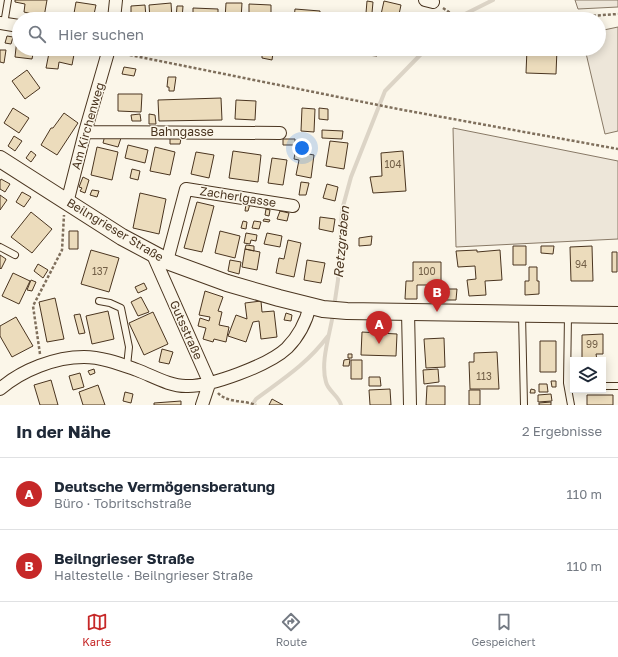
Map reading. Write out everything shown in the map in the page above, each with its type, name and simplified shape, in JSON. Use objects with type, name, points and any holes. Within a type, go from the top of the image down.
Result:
[{"type":"main road","name":"Beilngrieser Straße","points":[[0,159],[122,238],[160,258],[227,284],[316,307],[347,311],[618,315]]},
{"type":"street","points":[[115,12],[116,0]]},
{"type":"street","points":[[2,23],[12,25]]},
{"type":"street","name":"Am Kirchenweg","points":[[67,202],[85,132],[107,56]]},
{"type":"street","name":"Bahngasse","points":[[85,132],[280,133]]},
{"type":"street","name":"Zacherlgasse","points":[[160,258],[186,189],[293,206]]},
{"type":"street","name":"Gutsstraße","points":[[160,258],[209,384]]},
{"type":"street","points":[[0,389],[19,376],[42,366],[64,359],[84,357],[104,359],[127,366],[172,384],[186,386],[209,384],[264,363],[286,349],[316,307]]},
{"type":"street","points":[[408,312],[410,405]]},
{"type":"street","points":[[202,405],[209,384]]},
{"type":"lane","points":[[2,23],[8,0]]},
{"type":"lane","points":[[0,247],[15,255]]},
{"type":"lane","points":[[99,301],[110,303],[121,308],[129,347],[127,366]]},
{"type":"lane","points":[[522,314],[524,405]]},
{"type":"lane","points":[[568,315],[570,384]]},
{"type":"lane","points":[[606,386],[618,386]]},
{"type":"lane","points":[[570,393],[571,405]]},
{"type":"path","points":[[606,15],[618,14]]},
{"type":"path","points":[[139,56],[398,109],[618,149]]},
{"type":"path","points":[[42,366],[33,306],[62,250],[63,218],[67,202]]},
{"type":"path","points":[[209,384],[221,397],[230,400],[249,402],[256,405]]},
{"type":"shaded area","points":[[575,0],[618,0],[618,7],[578,9]]},
{"type":"shaded area","points":[[618,27],[618,131],[605,134],[587,56],[606,56],[606,30]]},
{"type":"shaded area","points":[[453,128],[618,161],[618,239],[456,247]]},
{"type":"building","points":[[15,0],[47,0],[45,12],[24,12],[25,4],[15,2]]},
{"type":"building","points":[[367,1],[373,2],[372,12],[366,12]]},
{"type":"building","points":[[384,1],[401,5],[400,12],[382,12]]},
{"type":"building","points":[[76,2],[96,5],[94,12],[74,12]]},
{"type":"building","points":[[171,3],[172,12],[150,12],[149,5]]},
{"type":"building","points":[[226,3],[242,3],[241,12],[225,12]]},
{"type":"building","points":[[249,4],[271,5],[271,12],[249,12]]},
{"type":"building","points":[[145,5],[146,12],[131,12],[131,6]]},
{"type":"building","points":[[177,6],[183,6],[183,12],[177,12]]},
{"type":"building","points":[[193,8],[218,9],[218,12],[193,12]]},
{"type":"building","points":[[295,9],[320,11],[320,12],[295,12]]},
{"type":"building","points":[[7,36],[12,37],[11,44],[5,43]]},
{"type":"building","points":[[0,50],[6,50],[4,63],[0,62]]},
{"type":"building","points":[[15,56],[33,56],[32,59]]},
{"type":"building","points":[[48,56],[74,56],[72,65],[59,62],[58,69],[46,68]]},
{"type":"building","points":[[262,56],[273,56],[272,60],[262,58]]},
{"type":"building","points":[[527,56],[557,56],[556,74],[526,73]]},
{"type":"building","points":[[124,67],[136,69],[134,76],[122,74]]},
{"type":"building","points":[[27,70],[40,88],[25,99],[12,81]]},
{"type":"building","points":[[168,77],[176,77],[174,91],[169,91],[169,87],[167,87]]},
{"type":"building","points":[[118,94],[142,94],[141,112],[118,111]]},
{"type":"building","points":[[221,98],[222,120],[159,121],[158,100]]},
{"type":"building","points":[[236,100],[256,101],[255,120],[235,119]]},
{"type":"building","points":[[13,108],[29,118],[19,133],[4,123]]},
{"type":"building","points":[[302,108],[315,109],[314,132],[301,131]]},
{"type":"building","points":[[319,108],[328,109],[328,120],[319,119]]},
{"type":"building","points":[[64,113],[78,123],[57,155],[41,145],[51,128],[53,128]]},
{"type":"building","points":[[140,114],[141,121],[132,121],[131,115]]},
{"type":"building","points":[[149,114],[155,115],[156,124],[149,124]]},
{"type":"building","points":[[322,130],[343,131],[342,139],[322,138]]},
{"type":"building","points":[[105,135],[121,138],[118,147],[103,143]]},
{"type":"building","points":[[14,136],[22,141],[15,151],[8,146]]},
{"type":"building","points":[[170,138],[181,138],[180,144],[170,144]]},
{"type":"building","points":[[283,139],[295,139],[295,145],[283,145]]},
{"type":"building","points":[[330,141],[348,143],[344,169],[326,166]]},
{"type":"building","points":[[128,145],[148,150],[145,163],[125,158]]},
{"type":"building","points":[[97,147],[118,152],[112,180],[91,175]]},
{"type":"building","points":[[155,147],[175,152],[170,175],[150,171]]},
{"type":"building","points":[[296,147],[303,148],[303,153],[314,155],[311,178],[296,175],[299,160],[294,159]]},
{"type":"building","points":[[31,151],[36,155],[31,162],[26,158]]},
{"type":"building","points":[[233,151],[261,155],[258,182],[229,178]]},
{"type":"building","points":[[403,151],[406,191],[373,193],[370,177],[382,176],[381,153]]},
{"type":"building","points":[[196,152],[214,155],[209,178],[191,174]]},
{"type":"building","points":[[272,158],[287,160],[283,185],[268,183]]},
{"type":"building","points":[[132,169],[140,171],[138,180],[130,178]]},
{"type":"building","points":[[83,177],[89,180],[85,193],[80,191],[82,188],[79,187]]},
{"type":"building","points":[[1,179],[10,184],[5,192],[0,189]]},
{"type":"building","points":[[301,182],[309,183],[306,195],[299,195]]},
{"type":"building","points":[[327,184],[338,187],[335,201],[323,198]]},
{"type":"building","points":[[92,190],[99,191],[97,197],[90,195]]},
{"type":"building","points":[[22,192],[31,197],[24,207],[16,202]]},
{"type":"building","points":[[140,193],[166,199],[159,234],[133,228]]},
{"type":"building","points":[[0,195],[7,200],[0,210]]},
{"type":"building","points":[[197,202],[214,206],[202,252],[184,248]]},
{"type":"building","points":[[246,204],[250,204],[248,211],[245,211]]},
{"type":"building","points":[[266,209],[270,210],[269,216],[265,215]]},
{"type":"building","points":[[280,211],[289,213],[287,221],[277,219]]},
{"type":"building","points":[[31,212],[52,229],[32,253],[11,237]]},
{"type":"building","points":[[320,217],[335,219],[333,232],[319,229]]},
{"type":"building","points":[[264,219],[270,220],[269,222],[263,221]]},
{"type":"building","points":[[243,221],[247,222],[246,229],[241,228]]},
{"type":"building","points":[[254,221],[261,222],[259,229],[252,228]]},
{"type":"building","points":[[69,231],[78,231],[78,249],[69,249]]},
{"type":"building","points":[[220,231],[240,236],[235,258],[215,253]]},
{"type":"building","points":[[246,233],[257,235],[256,241],[251,240],[250,244],[244,243]]},
{"type":"building","points":[[267,233],[282,236],[280,247],[264,244]]},
{"type":"building","points":[[372,236],[371,245],[359,246],[359,238]]},
{"type":"building","points":[[288,240],[301,243],[294,277],[276,273],[279,258],[284,259]]},
{"type":"building","points":[[246,245],[254,246],[254,251],[245,249]]},
{"type":"building","points":[[513,246],[526,246],[526,265],[513,265]]},
{"type":"building","points":[[541,246],[554,246],[553,254],[541,253]]},
{"type":"building","points":[[592,246],[593,281],[571,281],[570,247]]},
{"type":"building","points":[[245,249],[260,252],[257,270],[242,267]]},
{"type":"building","points":[[91,250],[119,258],[109,292],[81,284]]},
{"type":"building","points":[[477,250],[477,252],[500,250],[502,280],[485,281],[486,295],[469,296],[467,280],[476,279],[475,266],[458,267],[456,251]]},
{"type":"building","points":[[612,252],[617,252],[617,272],[612,272]]},
{"type":"building","points":[[0,255],[6,259],[1,269],[0,268]]},
{"type":"building","points":[[230,260],[241,262],[239,274],[228,271]]},
{"type":"building","points":[[307,260],[325,263],[321,283],[304,280]]},
{"type":"building","points":[[413,262],[441,262],[441,285],[417,285],[417,299],[405,299],[406,281],[413,281]]},
{"type":"building","points":[[38,264],[48,270],[43,278],[34,271]]},
{"type":"building","points":[[529,267],[537,267],[539,294],[525,295],[525,281],[529,281]]},
{"type":"building","points":[[13,273],[30,281],[19,304],[2,296]]},
{"type":"building","points":[[31,280],[36,282],[32,291],[27,290]]},
{"type":"building","points":[[144,283],[147,289],[138,293],[135,287]]},
{"type":"building","points":[[438,289],[457,289],[456,300],[438,300]]},
{"type":"building","points":[[205,291],[223,297],[218,311],[222,312],[219,325],[229,327],[226,342],[214,339],[213,342],[203,339],[206,328],[198,326],[200,318],[209,321],[210,317],[199,315]]},
{"type":"building","points":[[141,297],[149,312],[138,316],[131,302]]},
{"type":"building","points":[[55,298],[64,339],[47,342],[39,302]]},
{"type":"building","points":[[261,301],[262,312],[274,311],[277,337],[261,339],[259,321],[253,322],[246,342],[228,336],[236,315],[247,319],[245,303]]},
{"type":"building","points":[[108,311],[114,339],[92,344],[86,316]]},
{"type":"building","points":[[153,312],[168,344],[144,355],[129,323]]},
{"type":"building","points":[[286,313],[292,315],[291,321],[284,320]]},
{"type":"building","points":[[80,314],[85,333],[79,334],[74,315]]},
{"type":"building","points":[[16,317],[33,346],[12,357],[0,336],[0,326]]},
{"type":"building","points":[[362,332],[397,334],[396,356],[361,355]]},
{"type":"building","points":[[603,334],[603,354],[596,354],[596,357],[582,357],[582,335]]},
{"type":"building","points":[[444,338],[445,367],[426,368],[424,339]]},
{"type":"building","points":[[540,341],[556,341],[556,372],[540,372]]},
{"type":"building","points":[[162,349],[173,352],[169,364],[159,362]]},
{"type":"building","points":[[497,352],[499,389],[470,389],[469,362],[474,362],[474,353]]},
{"type":"building","points":[[348,354],[352,354],[352,358],[348,358]]},
{"type":"building","points":[[350,359],[349,366],[343,366],[344,360]]},
{"type":"building","points":[[351,360],[362,360],[362,379],[351,379]]},
{"type":"building","points":[[94,369],[95,373],[90,375],[88,371]]},
{"type":"building","points":[[438,369],[439,382],[424,384],[423,370]]},
{"type":"building","points":[[80,373],[84,387],[73,390],[69,376]]},
{"type":"building","points":[[369,377],[380,377],[381,386],[369,386]]},
{"type":"building","points":[[51,380],[58,405],[40,405],[34,385]]},
{"type":"building","points":[[551,381],[556,381],[556,387],[552,387]]},
{"type":"building","points":[[539,384],[547,384],[548,392],[539,392]]},
{"type":"building","points":[[98,385],[105,405],[83,405],[79,392]]},
{"type":"building","points":[[427,386],[445,386],[445,405],[426,405]]},
{"type":"building","points":[[390,389],[391,405],[370,405],[369,390]]},
{"type":"building","points":[[531,389],[535,390],[535,393],[530,393]]},
{"type":"building","points":[[469,390],[480,390],[480,405],[469,405]]},
{"type":"building","points":[[125,392],[133,394],[131,403],[123,401]]},
{"type":"building","points":[[551,394],[552,401],[538,402],[538,395]]},
{"type":"building","points":[[587,395],[613,395],[613,405],[587,405]]},
{"type":"building","points":[[272,399],[283,405],[269,405]]},
{"type":"building","points":[[181,401],[181,405],[154,405],[154,403]]},
{"type":"building","points":[[551,402],[551,405],[539,405],[539,403]]},
{"type":"waterway","name":"Retzgraben","points":[[469,12],[493,0]]},
{"type":"waterway","name":"Retzgraben","points":[[334,307],[338,280],[342,210],[351,177],[385,91],[419,56]]},
{"type":"waterway","name":"Retzgraben","points":[[333,314],[326,348],[324,374],[327,385],[341,405]]},
{"type":"waterway","points":[[252,405],[256,399],[285,378],[312,355],[328,336]]},
{"type":"place","name":"Beilngrieser Straße","points":[[437,312]]},
{"type":"place","name":"Deutsche Vermögensberatung","points":[[379,344]]}]
